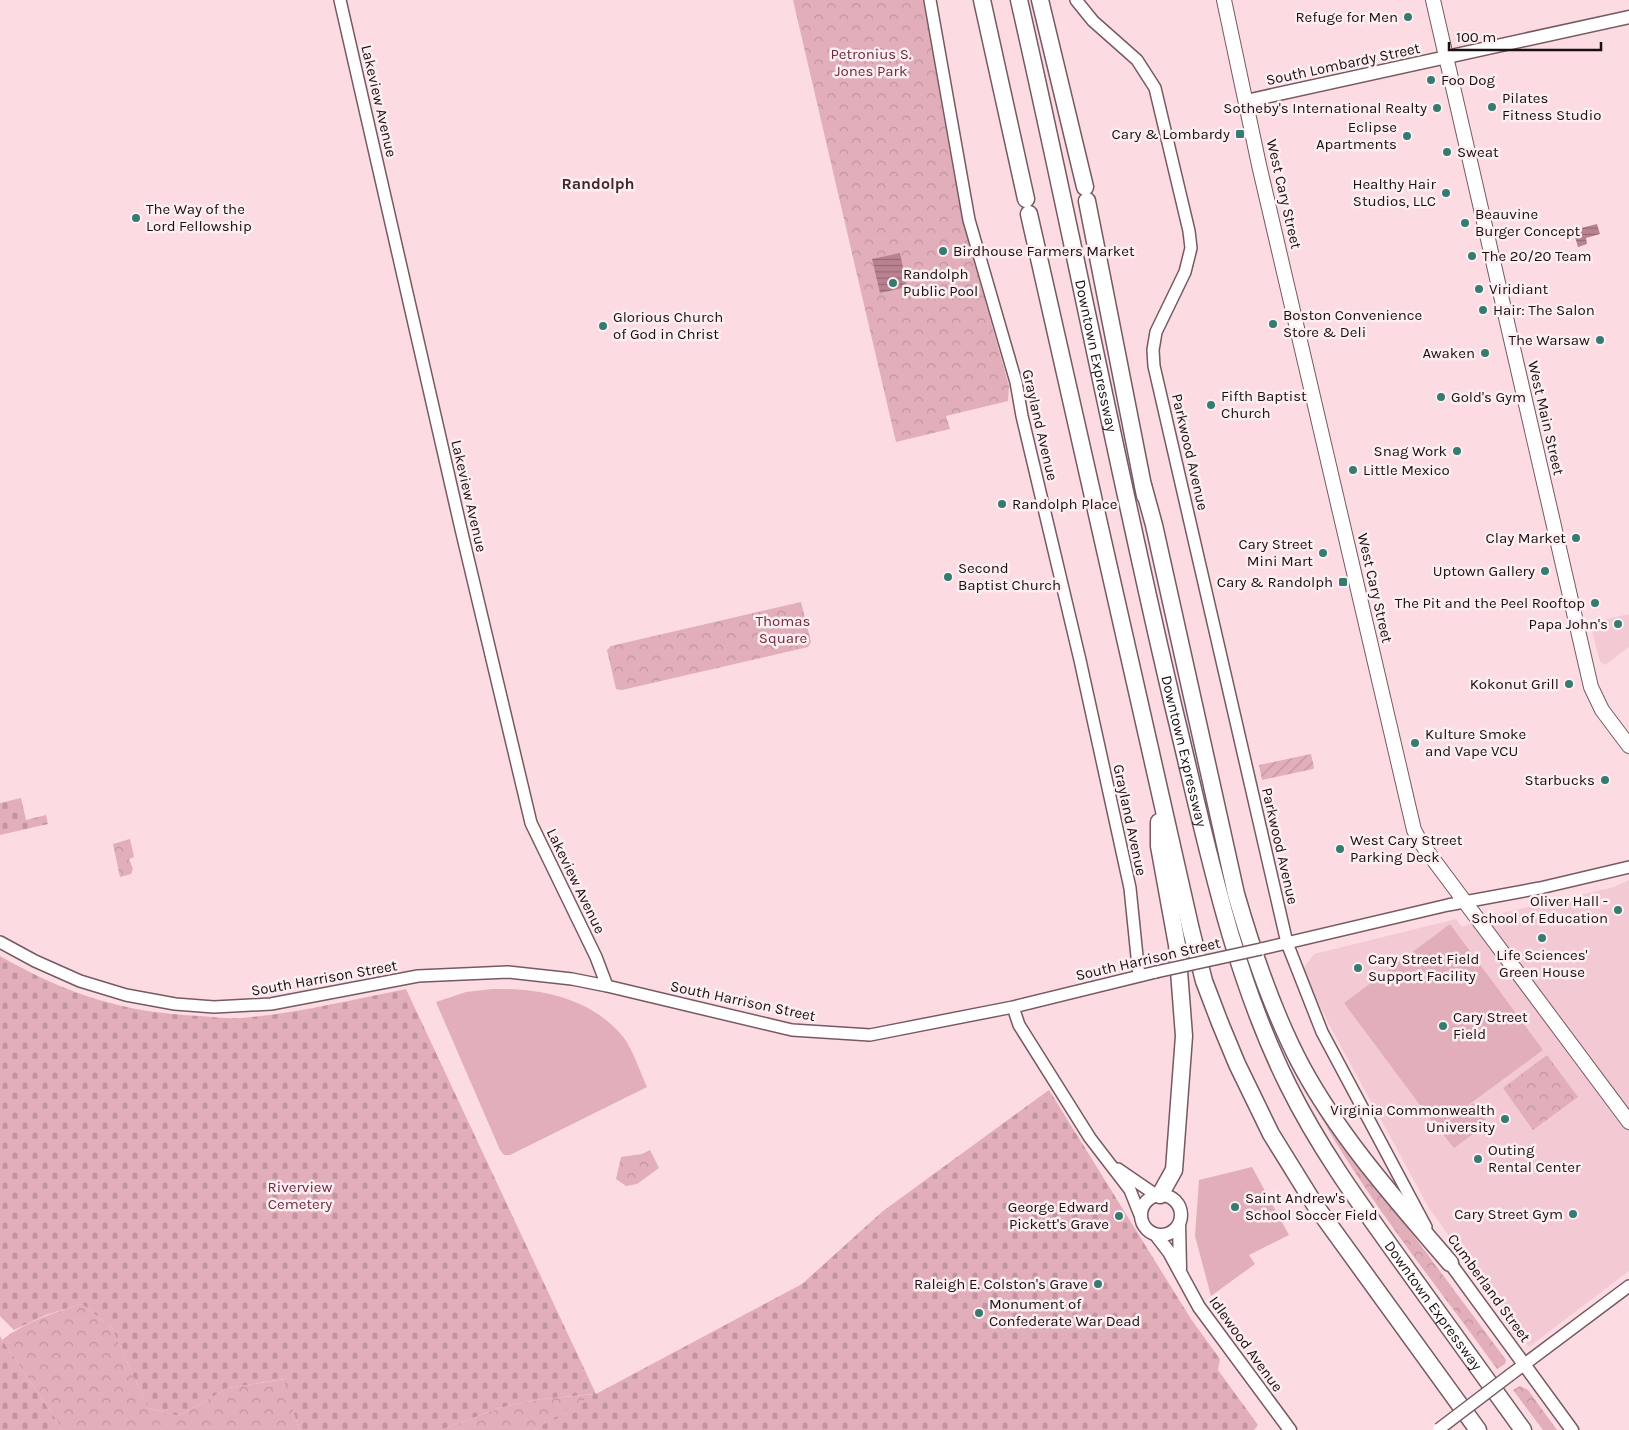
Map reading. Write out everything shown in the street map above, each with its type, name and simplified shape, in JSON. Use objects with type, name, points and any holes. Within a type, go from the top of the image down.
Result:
[{"type":"highway","points":[[977,0],[987,24]]},
{"type":"highway","name":"Downtown Expressway","points":[[982,0],[1027,207],[1204,981],[1254,1100],[1272,1134],[1316,1205],[1478,1430]]},
{"type":"highway","name":"Downtown Expressway","points":[[1019,0],[1149,600],[1218,891],[1251,996],[1288,1085],[1312,1131],[1342,1179],[1523,1430]]},
{"type":"highway","points":[[1040,0],[1086,194],[1143,485],[1153,558],[1180,682],[1208,847]]},
{"type":"highway","points":[[1143,485],[1154,525],[1236,894],[1249,938],[1274,1003],[1303,1068],[1332,1114],[1388,1190],[1450,1263]]},
{"type":"highway","points":[[1158,784],[1159,846],[1177,945],[1184,1036],[1174,1170],[1158,1195]]},
{"type":"main road","name":"West Cary Street","points":[[1224,0],[1412,822],[1421,843],[1629,1122]]},
{"type":"main road","name":"West Main Street","points":[[1434,0],[1591,688],[1602,710],[1629,746]]},
{"type":"main road","name":"South Lombardy Street","points":[[1246,101],[1629,18]]},
{"type":"main road","points":[[1158,1195],[1169,1196],[1178,1204],[1181,1212],[1179,1224],[1169,1234],[1156,1235],[1146,1229],[1140,1215],[1144,1204],[1158,1195]]},
{"type":"main road","name":"Idlewood Avenue","points":[[1179,1224],[1180,1274]]},
{"type":"main road","name":"Idlewood Avenue","points":[[1156,1235],[1169,1252],[1199,1307],[1290,1430]]},
{"type":"main road","name":"Cumberland Street","points":[[1450,1263],[1572,1430]]},
{"type":"street","name":"Lakeview Avenue","points":[[340,0],[461,529],[531,823],[596,956],[607,986]]},
{"type":"street","name":"Grayland Avenue","points":[[930,0],[969,220],[1016,382],[1022,416],[1080,660],[1128,879],[1138,976]]},
{"type":"street","name":"Parkwood Avenue","points":[[1076,0],[1093,21],[1137,60],[1155,88],[1189,231],[1191,248],[1185,272],[1156,332],[1153,350],[1154,366],[1287,943]]},
{"type":"street","name":"South Harrison Street","points":[[0,942],[35,961],[80,981],[126,995],[175,1004],[214,1007],[271,1004],[418,976],[450,973],[508,972],[552,976],[607,986],[792,1030],[870,1036],[1013,1007],[1138,976],[1540,888],[1629,866]]},
{"type":"street","name":"Cumberland Street","points":[[1287,943],[1322,1032],[1426,1226],[1450,1263]]},
{"type":"street","points":[[1013,1007],[1018,1025],[1090,1138],[1134,1197],[1140,1215]]},
{"type":"street","points":[[1110,1164],[1158,1195]]},
{"type":"street","points":[[1438,1429],[1629,1286]]},
{"type":"shaded area","points":[[1597,224],[1600,234],[1586,238],[1587,244],[1578,247],[1573,230]]},
{"type":"shaded area","points":[[900,253],[907,287],[880,293],[872,259]]},
{"type":"shaded area","points":[[1629,614],[1629,647],[1605,665],[1600,662],[1590,623]]},
{"type":"shaded area","name":"Virginia Commonwealth University","points":[[1629,880],[1629,1271],[1529,1347],[1429,1208],[1332,1030],[1302,970],[1314,954],[1456,919],[1462,927],[1494,915],[1614,887]]},
{"type":"green space","name":"Petronius S. Jones Park","points":[[793,0],[923,0],[955,181],[968,240],[1009,386],[1008,401],[946,416],[950,429],[896,442]]},
{"type":"green space","name":"Thomas Square","points":[[801,602],[811,642],[808,647],[622,690],[616,689],[607,650],[611,646]]},
{"type":"green space","points":[[1311,754],[1313,769],[1262,780],[1259,765]]},
{"type":"green space","points":[[21,798],[26,820],[46,815],[48,824],[0,835],[0,803]]},
{"type":"green space","points":[[130,839],[134,857],[129,859],[133,869],[131,874],[120,877],[113,844]]},
{"type":"green space","name":"Cary Street Field","points":[[1450,924],[1543,1050],[1437,1128],[1344,1003]]},
{"type":"green space","name":"Riverview Cemetery","points":[[0,956],[73,991],[121,1006],[173,1014],[232,1018],[263,1016],[325,1006],[406,989],[596,1394],[802,1284],[883,1211],[1049,1090],[1191,1319],[1220,1359],[1218,1370],[1258,1425],[1254,1430],[534,1430],[594,1394],[541,1399],[499,1408],[441,1430],[299,1430],[284,1379],[228,1388],[179,1416],[148,1408],[112,1328],[82,1304],[46,1315],[14,1330],[0,1316]]},
{"type":"green space","points":[[510,989],[547,994],[564,998],[597,1013],[624,1038],[647,1087],[510,1155],[504,1155],[500,1150],[436,1002],[466,992]]},
{"type":"green space","points":[[1547,1055],[1578,1097],[1533,1130],[1503,1088]]},
{"type":"green space","points":[[1291,1058],[1379,1189],[1506,1360],[1505,1364],[1497,1369],[1386,1218],[1334,1140]]},
{"type":"green space","points":[[1473,1103],[1488,1123],[1454,1148],[1439,1129]]},
{"type":"green space","points":[[650,1150],[659,1168],[637,1184],[626,1186],[616,1179],[621,1157],[642,1154]]},
{"type":"green space","name":"Saint Andrew's School Soccer Field","points":[[1252,1167],[1289,1235],[1249,1255],[1255,1264],[1211,1296],[1195,1236],[1199,1180]]},
{"type":"green space","points":[[82,1304],[112,1328],[148,1408],[179,1416],[228,1388],[285,1379],[299,1430],[63,1430],[2,1340],[30,1323]]},
{"type":"green space","points":[[0,1336],[2,1340],[63,1430],[0,1430]]},
{"type":"green space","points":[[1520,1386],[1528,1390],[1557,1430],[1543,1430],[1513,1390]]},
{"type":"green space","points":[[596,1394],[534,1430],[441,1430],[499,1408],[541,1399]]},
{"type":"place","name":"Refuge for Men","points":[[1408,17]]},
{"type":"place","name":"Foo Dog","points":[[1431,80]]},
{"type":"place","name":"Pilates Fitness Studio","points":[[1492,107]]},
{"type":"place","name":"Sotheby's International Realty","points":[[1437,108]]},
{"type":"place","name":"Cary & Lombardy","points":[[1240,134]]},
{"type":"place","name":"Eclipse Apartments","points":[[1407,136]]},
{"type":"place","name":"Sweat","points":[[1447,152]]},
{"type":"place","name":"Healthy Hair Studios, LLC","points":[[1446,193]]},
{"type":"place","name":"The Way of the Lord Fellowship","points":[[136,218]]},
{"type":"place","name":"Beauvine Burger Concept","points":[[1465,223]]},
{"type":"place","name":"Birdhouse Farmers Market","points":[[943,251]]},
{"type":"place","name":"The 20/20 Team","points":[[1472,256]]},
{"type":"place","name":"Randolph Public Pool","points":[[893,283]]},
{"type":"place","name":"Viridiant","points":[[1479,289]]},
{"type":"place","name":"Hair: The Salon","points":[[1483,310]]},
{"type":"place","name":"Boston Convenience Store & Deli","points":[[1273,324]]},
{"type":"place","name":"Glorious Church of God in Christ","points":[[603,326]]},
{"type":"place","name":"The Warsaw","points":[[1600,340]]},
{"type":"place","name":"Awaken","points":[[1485,353]]},
{"type":"place","name":"Gold's Gym","points":[[1441,397]]},
{"type":"place","name":"Fifth Baptist Church","points":[[1211,405]]},
{"type":"place","name":"Snag Work","points":[[1457,451]]},
{"type":"place","name":"Little Mexico","points":[[1353,470]]},
{"type":"place","name":"Randolph Place","points":[[1002,504]]},
{"type":"place","name":"Clay Market","points":[[1576,538]]},
{"type":"place","name":"Cary Street Mini Mart","points":[[1323,553]]},
{"type":"place","name":"Uptown Gallery","points":[[1545,571]]},
{"type":"place","name":"Second Baptist Church","points":[[948,577]]},
{"type":"place","name":"Cary & Randolph","points":[[1343,582]]},
{"type":"place","name":"The Pit and the Peel Rooftop","points":[[1595,603]]},
{"type":"place","name":"Papa John's","points":[[1618,624]]},
{"type":"place","name":"Kokonut Grill","points":[[1569,684]]},
{"type":"place","name":"Kulture Smoke and Vape VCU","points":[[1415,743]]},
{"type":"place","name":"Starbucks","points":[[1605,780]]},
{"type":"place","name":"West Cary Street Parking Deck","points":[[1340,849]]},
{"type":"place","name":"Oliver Hall - School of Education","points":[[1618,910]]},
{"type":"place","name":"Life Sciences' Green House","points":[[1542,938]]},
{"type":"place","name":"Cary Street Field Support Facility","points":[[1358,968]]},
{"type":"place","name":"Cary Street Field","points":[[1443,1026]]},
{"type":"place","name":"Virginia Commonwealth University","points":[[1505,1119]]},
{"type":"place","name":"Outing Rental Center","points":[[1478,1159]]},
{"type":"place","name":"Saint Andrew's School Soccer Field","points":[[1235,1207]]},
{"type":"place","name":"Cary Street Gym","points":[[1573,1214]]},
{"type":"place","name":"George Edward Pickett's Grave","points":[[1119,1216]]},
{"type":"place","name":"Raleigh E. Colston's Grave","points":[[1098,1284]]},
{"type":"place","name":"Monument of Confederate War Dead","points":[[979,1313]]},
{"type":"district","name":"Randolph","points":[[598,183]]}]
